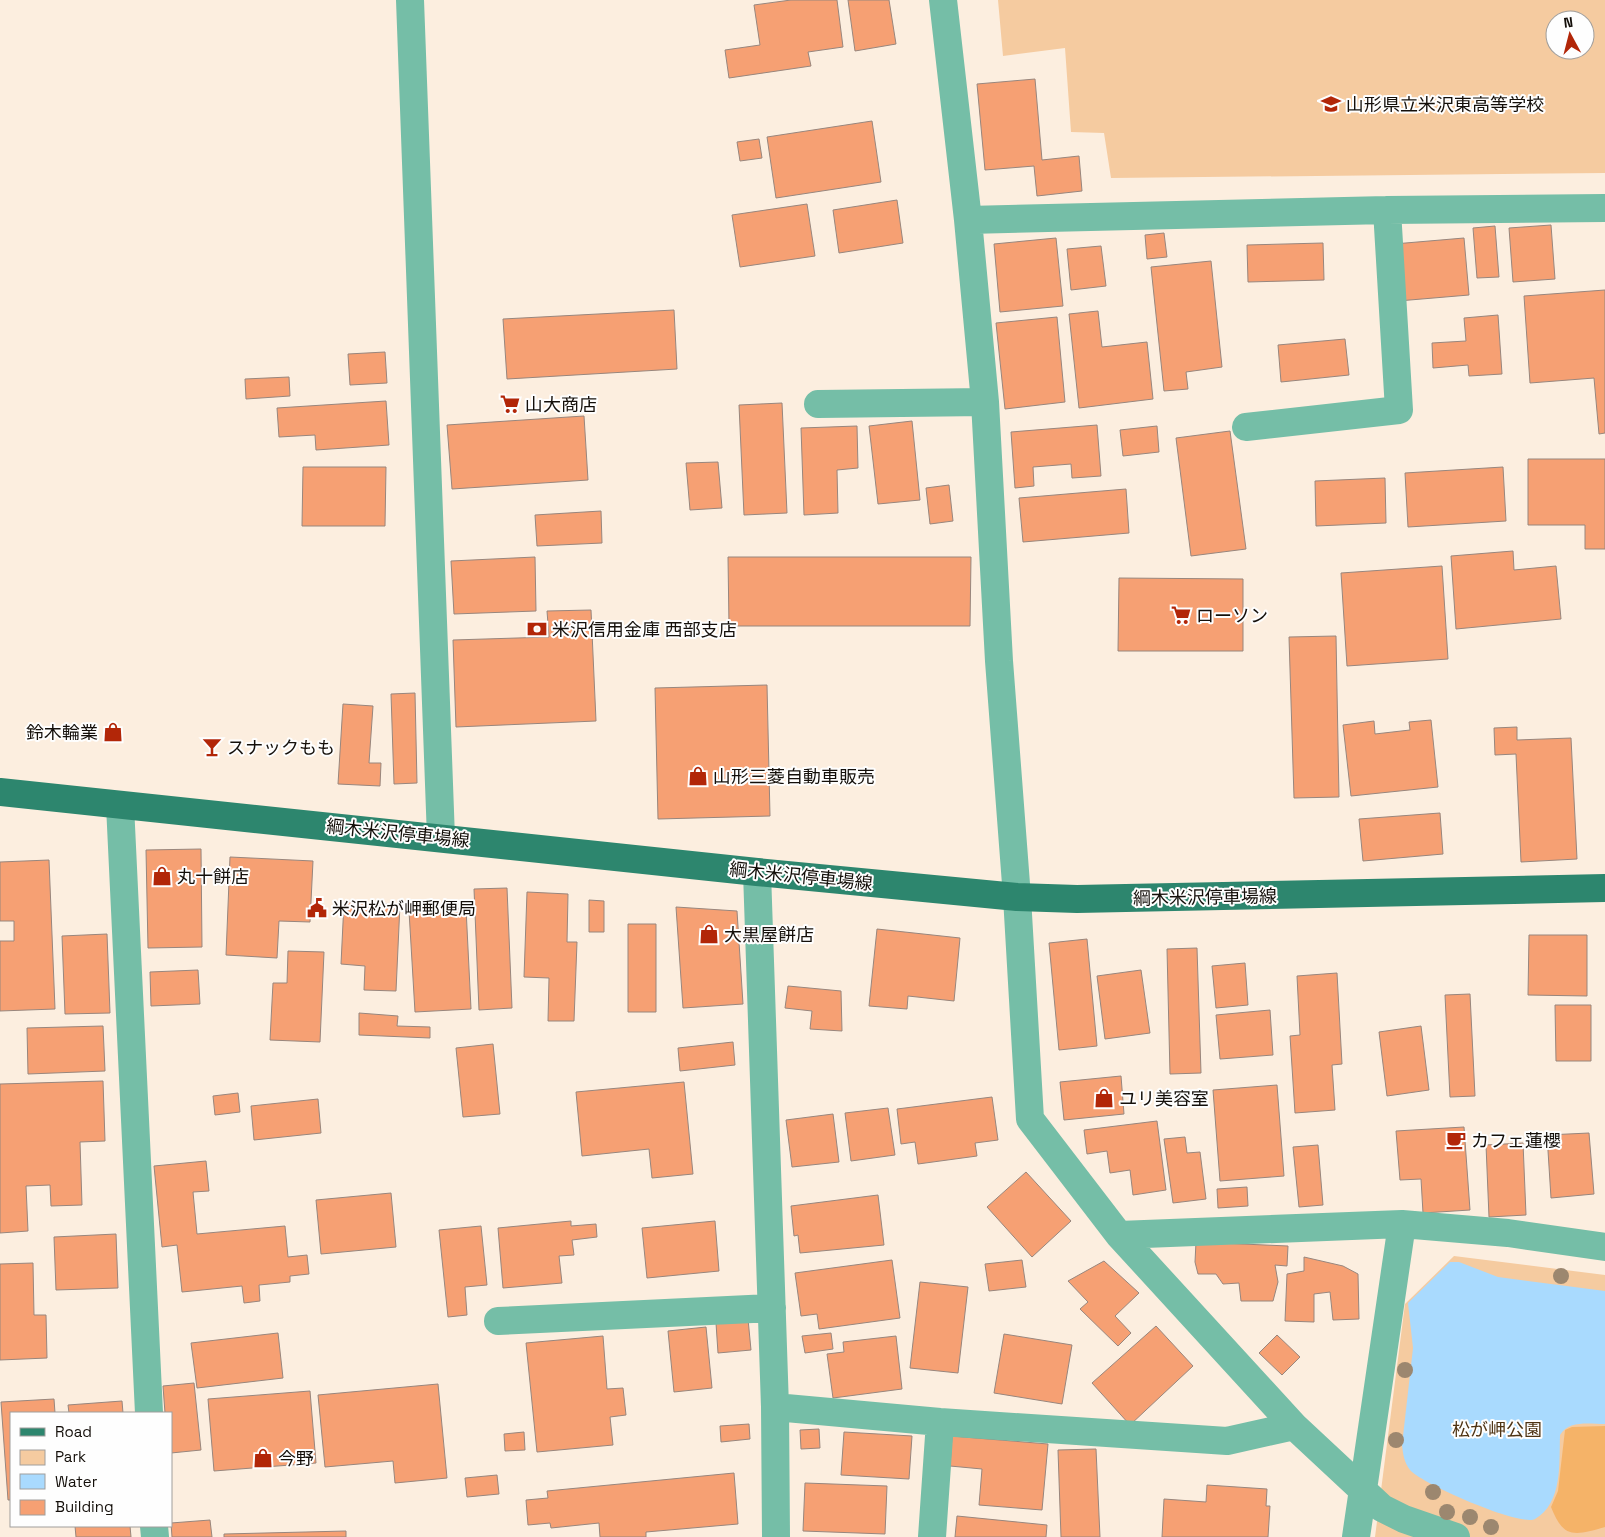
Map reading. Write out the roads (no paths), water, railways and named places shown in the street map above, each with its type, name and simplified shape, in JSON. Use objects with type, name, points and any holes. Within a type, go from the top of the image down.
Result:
[{"type":"main road","name":"綱木米沢停車場線","points":[[0,792],[757,872],[1017,897],[1087,899],[1605,888]]},
{"type":"street","points":[[410,0],[441,838]]},
{"type":"street","points":[[943,0],[968,220],[985,402],[999,662],[1017,897],[1030,1119],[1119,1236],[1294,1426],[1382,1508],[1456,1537]]},
{"type":"street","points":[[968,220],[1387,210],[1605,208]]},
{"type":"street","points":[[1246,427],[1399,410],[1387,210]]},
{"type":"street","points":[[818,404],[985,402]]},
{"type":"street","points":[[120,805],[149,1412]]},
{"type":"street","points":[[757,872],[775,1407],[776,1537]]},
{"type":"street","points":[[1119,1236],[1402,1224],[1508,1233],[1605,1247]]},
{"type":"street","points":[[1356,1537],[1402,1224]]},
{"type":"street","points":[[498,1321],[772,1308]]},
{"type":"street","points":[[775,1407],[940,1422],[1228,1441],[1294,1426]]},
{"type":"street","points":[[932,1537],[940,1422]]},
{"type":"water","name":"松が岬公園","points":[[1450,1262],[1459,1262],[1498,1277],[1605,1291],[1605,1424],[1574,1425],[1564,1430],[1560,1435],[1558,1482],[1555,1493],[1551,1503],[1535,1519],[1526,1520],[1511,1517],[1451,1494],[1410,1470],[1403,1455],[1402,1445],[1413,1348],[1408,1303]]},
{"type":"place","name":"山形県立米沢東高等学校","points":[[1331,104]]},
{"type":"place","name":"山大商店","points":[[510,404]]},
{"type":"place","name":"ローソン","points":[[1181,615]]},
{"type":"place","name":"米沢信用金庫 西部支店","points":[[537,629]]},
{"type":"place","name":"鈴木輪業","points":[[113,732]]},
{"type":"place","name":"スナックもも","points":[[212,747]]},
{"type":"place","name":"山形三菱自動車販売","points":[[698,776]]},
{"type":"place","name":"丸十餅店","points":[[162,876]]},
{"type":"place","name":"米沢松が岬郵便局","points":[[317,908]]},
{"type":"place","name":"大黒屋餅店","points":[[709,934]]},
{"type":"place","name":"ユリ美容室","points":[[1104,1098]]},
{"type":"place","name":"カフェ蓮櫻","points":[[1456,1140]]},
{"type":"place","name":"今野","points":[[263,1458]]}]
